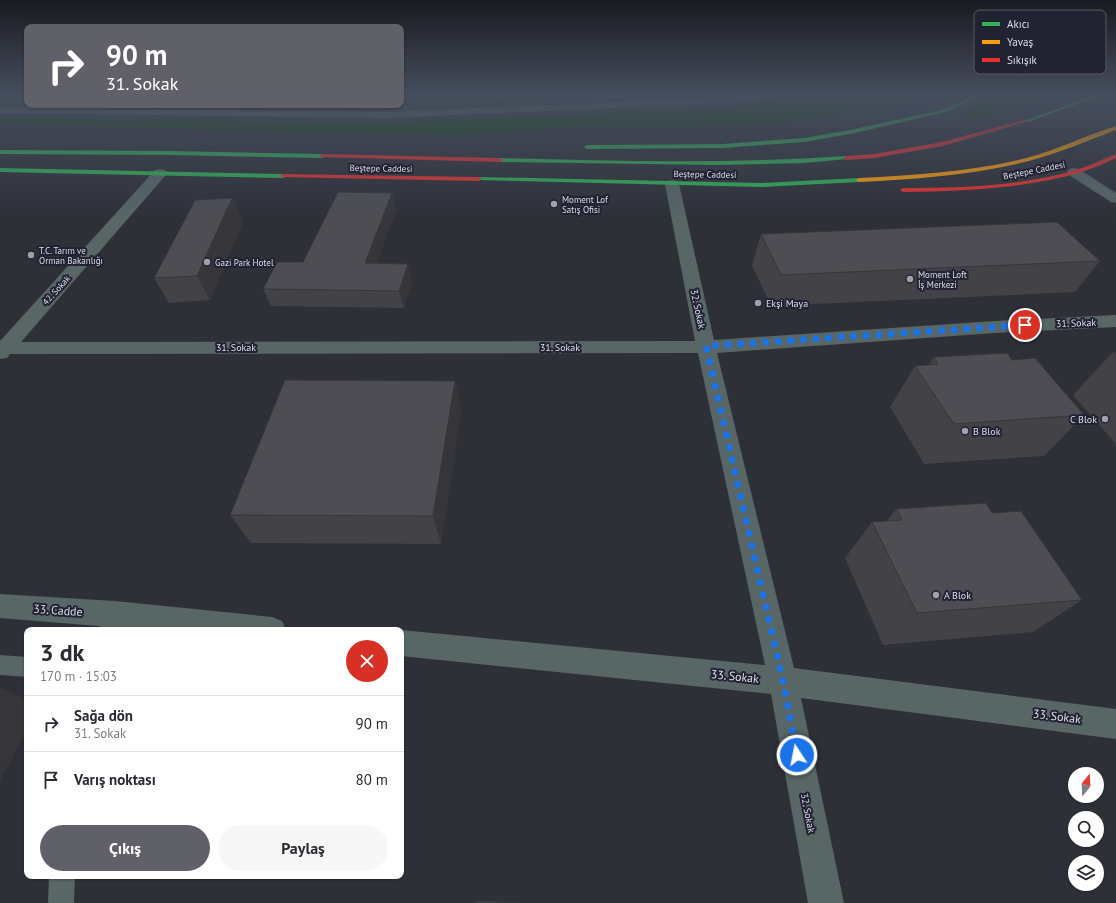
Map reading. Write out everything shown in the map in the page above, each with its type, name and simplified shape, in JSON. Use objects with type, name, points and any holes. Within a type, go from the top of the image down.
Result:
[{"type":"main road","points":[[579,147],[722,146],[804,140],[826,136]]},
{"type":"main road","name":"Beştepe Caddesi","points":[[0,152],[172,153],[694,164],[789,163],[874,156],[943,144],[974,136]]},
{"type":"main road","name":"Beştepe Caddesi","points":[[762,185],[911,178],[998,166],[1050,154],[1095,136]]},
{"type":"main road","points":[[0,145],[172,153]]},
{"type":"main road","points":[[431,158],[510,151]]},
{"type":"main road","name":"Beştepe Caddesi","points":[[894,190],[953,190],[1004,186],[1074,172],[1116,156]]},
{"type":"main road","name":"Beştepe Caddesi","points":[[0,170],[762,185],[862,189]]},
{"type":"main road","points":[[110,182],[160,173]]},
{"type":"street","points":[[1074,172],[1116,199]]},
{"type":"street","name":"42. Sokak","points":[[2,351],[160,173]]},
{"type":"street","name":"32. Sokak","points":[[672,184],[706,346],[783,681],[826,903]]},
{"type":"street","name":"31. Sokak","points":[[2,351],[706,346],[995,327],[1116,321]]},
{"type":"street","name":"33. Cadde","points":[[0,606],[112,622]]},
{"type":"street","points":[[112,622],[212,627]]},
{"type":"street","name":"33. Sokak","points":[[404,643],[783,681],[1116,724]]},
{"type":"lane","points":[[0,666],[24,667]]},
{"type":"lane","points":[[61,903],[62,879]]},
{"type":"building","points":[[338,192],[392,193],[365,263],[408,264],[399,291],[263,289],[277,262],[303,262]]},
{"type":"building","points":[[232,198],[197,276],[154,278],[195,200]]},
{"type":"building","points":[[1057,222],[1100,261],[781,275],[761,234]]},
{"type":"building","points":[[1007,353],[1012,360],[1035,358],[1084,415],[954,424],[915,366],[938,364],[934,357]]},
{"type":"building","points":[[285,380],[455,381],[433,516],[230,515]]},
{"type":"building","points":[[986,503],[992,513],[1021,511],[1082,600],[917,613],[872,522],[902,520],[896,509]]},
{"type":"building","points":[[476,901],[519,903],[476,903]]},
{"type":"traffic: fast","points":[[587,147],[722,146],[804,140],[826,136]]},
{"type":"traffic: fast","points":[[0,152],[322,156]]},
{"type":"traffic: fast","points":[[500,160],[716,164],[846,158]]},
{"type":"traffic: fast","points":[[0,170],[283,176]]},
{"type":"traffic: fast","points":[[479,179],[762,185],[859,180]]},
{"type":"traffic: slow","points":[[859,180],[931,175],[1003,165],[1050,153],[1095,136]]},
{"type":"traffic: jam","points":[[846,158],[874,156],[943,144],[971,136]]},
{"type":"traffic: jam","points":[[322,156],[500,160]]},
{"type":"traffic: jam","points":[[903,190],[970,188],[1036,181],[1079,171],[1116,156]]},
{"type":"traffic: jam","points":[[283,176],[479,179]]},
{"type":"place","name":"Moment Lof Satış Ofisi","points":[[554,204]]},
{"type":"place","name":"T.C. Tarım ve Orman Bakanlığı","points":[[31,255]]},
{"type":"place","name":"Gazi Park Hotel","points":[[207,262]]},
{"type":"place","name":"Moment Loft İş Merkezi","points":[[910,279]]},
{"type":"place","name":"Ekşi Maya","points":[[758,303]]},
{"type":"place","name":"C Blok","points":[[1105,419]]},
{"type":"place","name":"B Blok","points":[[965,431]]},
{"type":"place","name":"A Blok","points":[[936,595]]},
{"type":"route","points":[[797,755],[783,681],[706,346],[1025,325]]}]
